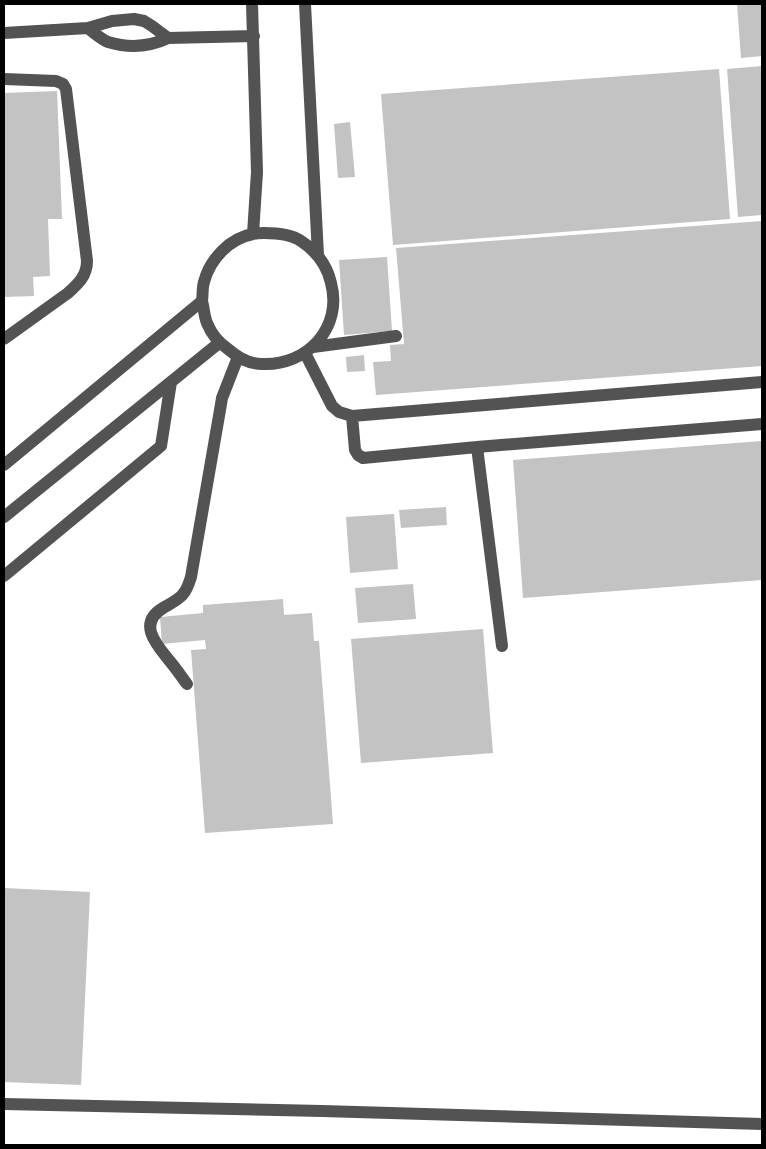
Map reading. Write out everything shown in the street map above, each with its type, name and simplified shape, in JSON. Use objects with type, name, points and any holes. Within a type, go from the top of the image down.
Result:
[{"type":"street","points":[[252,4],[256,172],[253,234]]},
{"type":"street","points":[[305,4],[318,255]]},
{"type":"street","points":[[4,34],[88,28],[112,21],[134,19],[144,21],[168,38]]},
{"type":"street","points":[[88,28],[106,41],[127,46],[156,44],[168,38],[254,36]]},
{"type":"street","points":[[4,79],[50,80],[61,82],[65,87],[87,262],[85,273],[76,286],[4,339]]},
{"type":"street","points":[[309,350],[325,331],[332,312],[334,292],[329,272],[318,255],[300,240],[277,233],[253,234],[236,240],[222,251],[211,265],[204,282],[202,301],[207,323],[219,343],[238,357],[260,364],[284,363],[309,350],[396,336]]},
{"type":"street","points":[[4,465],[202,301]]},
{"type":"street","points":[[4,517],[219,343]]},
{"type":"street","points":[[309,350],[332,406],[339,412],[352,416],[762,382]]},
{"type":"street","points":[[187,684],[155,642],[150,625],[159,610],[181,597],[187,589],[191,578],[222,398],[238,357]]},
{"type":"street","points":[[4,575],[161,446],[171,382]]},
{"type":"street","points":[[352,416],[355,450],[363,458],[762,424]]},
{"type":"street","points":[[477,447],[502,646]]},
{"type":"street","points":[[4,1104],[762,1124]]},
{"type":"building","points":[[737,4],[762,4],[762,56],[741,58]]},
{"type":"building","points":[[762,66],[762,215],[738,217],[727,69]]},
{"type":"building","points":[[719,69],[730,219],[393,245],[381,94]]},
{"type":"building","points":[[57,91],[62,219],[48,219],[50,276],[33,277],[34,296],[4,297],[4,93]]},
{"type":"building","points":[[350,122],[355,177],[338,178],[334,124]]},
{"type":"building","points":[[762,221],[762,366],[376,395],[373,362],[391,361],[390,345],[404,344],[396,248]]},
{"type":"building","points":[[387,257],[392,331],[344,335],[339,260]]},
{"type":"building","points":[[364,355],[365,371],[347,372],[346,357]]},
{"type":"building","points":[[762,441],[762,580],[523,598],[513,460]]},
{"type":"building","points":[[446,507],[447,525],[401,528],[399,510]]},
{"type":"building","points":[[394,514],[398,569],[350,573],[346,517]]},
{"type":"building","points":[[413,584],[416,619],[358,623],[355,588]]},
{"type":"building","points":[[283,599],[284,615],[312,613],[314,641],[319,641],[333,824],[205,833],[191,650],[206,649],[205,640],[162,644],[160,617],[203,613],[203,605]]},
{"type":"building","points":[[483,629],[493,753],[361,763],[351,639]]},
{"type":"building","points":[[4,888],[90,892],[81,1085],[4,1082]]}]
